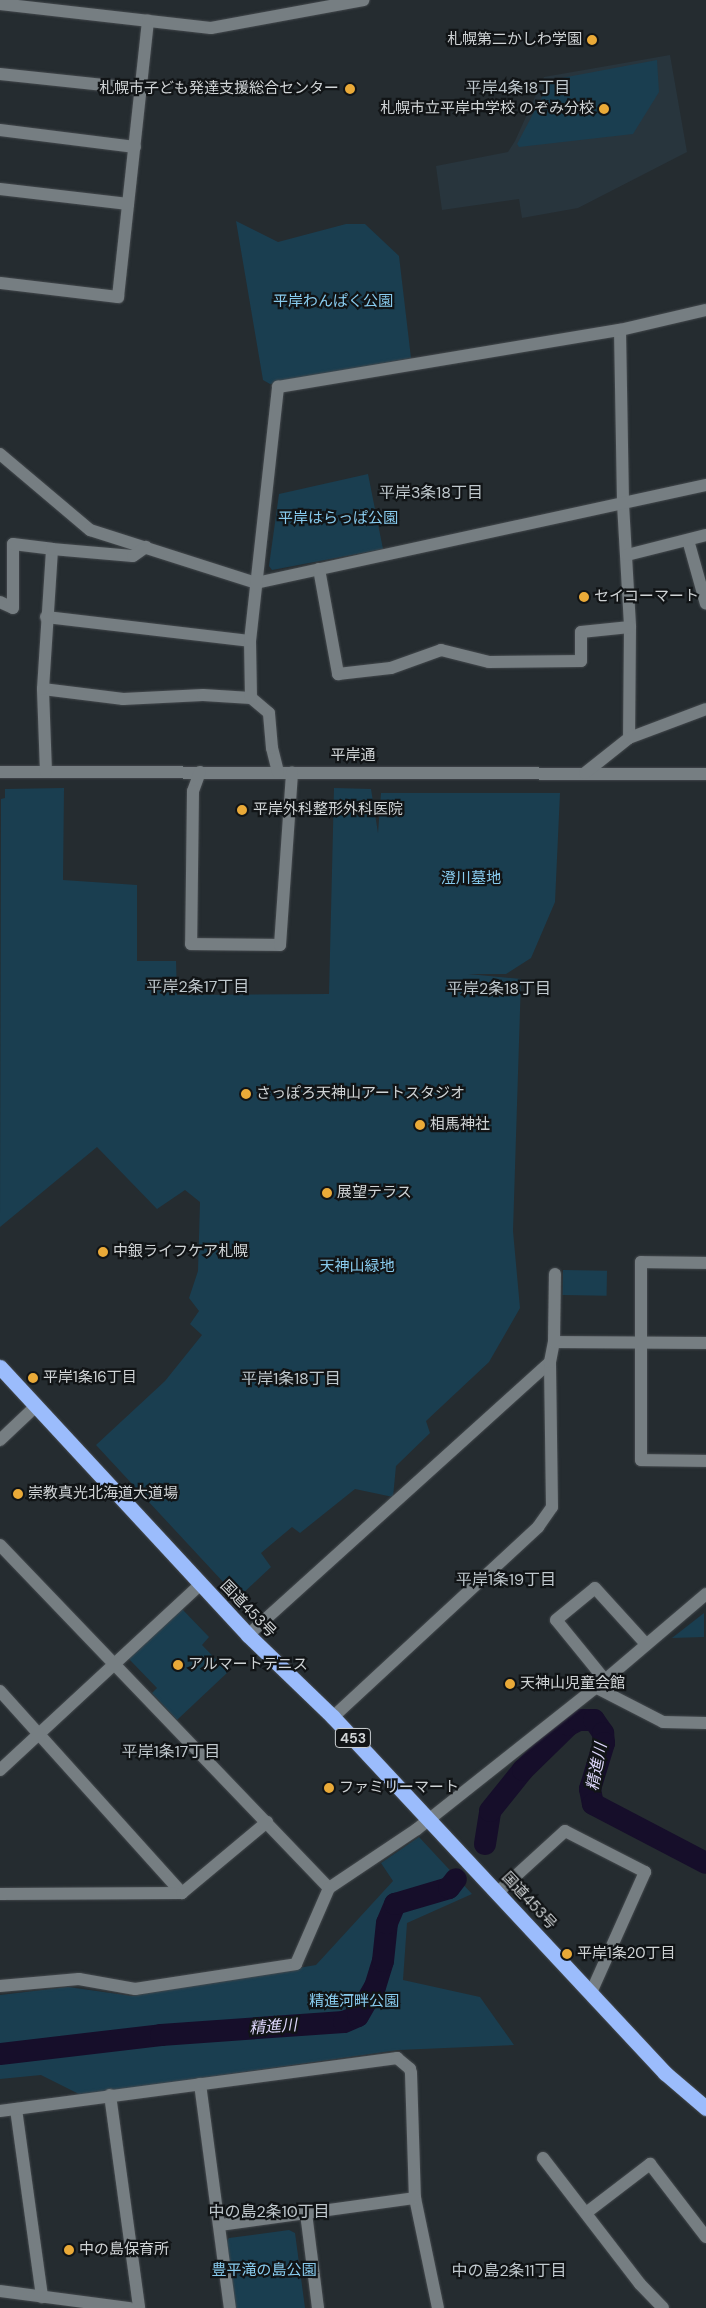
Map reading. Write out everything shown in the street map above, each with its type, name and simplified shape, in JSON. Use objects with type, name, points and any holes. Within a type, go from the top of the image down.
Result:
[{"type":"highway","name":"国道453号","points":[[0,1367],[200,1585],[248,1635],[334,1717],[674,2082],[706,2108]]},
{"type":"street","points":[[0,4],[211,28],[363,0]]},
{"type":"street","points":[[0,284],[118,297],[148,21]]},
{"type":"street","points":[[0,74],[142,89]]},
{"type":"street","points":[[0,130],[135,146]]},
{"type":"street","points":[[0,189],[128,204]]},
{"type":"street","points":[[250,698],[250,641],[278,387],[620,330],[706,310]]},
{"type":"street","points":[[620,330],[624,504],[630,627],[629,738]]},
{"type":"street","points":[[0,454],[90,530],[256,582],[319,570],[706,485]]},
{"type":"street","points":[[627,555],[706,535]]},
{"type":"street","points":[[688,540],[706,604]]},
{"type":"street","points":[[0,602],[13,608],[13,544],[133,556],[146,547]]},
{"type":"street","points":[[46,772],[43,688],[46,617],[52,548]]},
{"type":"street","points":[[319,570],[338,674],[391,668],[441,650],[489,662],[581,661],[581,632],[630,627]]},
{"type":"street","points":[[46,617],[250,641]]},
{"type":"street","points":[[43,688],[123,699],[203,695],[250,698],[269,713],[272,748],[278,772]]},
{"type":"street","points":[[585,773],[629,738],[706,709]]},
{"type":"street","name":"平岸通","points":[[0,772],[706,774]]},
{"type":"street","points":[[200,772],[194,790],[191,944],[280,945],[292,772]]},
{"type":"street","points":[[706,1263],[641,1262],[641,1460],[706,1462]]},
{"type":"street","points":[[334,1717],[538,1527],[552,1507],[550,1362],[554,1342],[555,1274]]},
{"type":"street","points":[[554,1342],[706,1343]]},
{"type":"street","points":[[248,1635],[550,1362]]},
{"type":"street","points":[[0,1440],[35,1407]]},
{"type":"street","points":[[0,1545],[329,1888]]},
{"type":"street","points":[[0,1770],[200,1585]]},
{"type":"street","points":[[646,1644],[595,1588],[556,1620],[600,1684],[662,1722],[706,1723]]},
{"type":"street","points":[[0,1986],[79,1979],[136,1989],[296,1964],[329,1888],[417,1830],[428,1819],[600,1684],[706,1594]]},
{"type":"street","points":[[0,1691],[37,1735],[182,1894]]},
{"type":"street","points":[[0,1894],[182,1894],[267,1822]]},
{"type":"street","points":[[497,1893],[564,1831],[645,1872],[591,1992]]},
{"type":"street","points":[[0,2111],[397,2058],[410,2069],[411,2073],[415,2198],[438,2308]]},
{"type":"street","points":[[200,2084],[230,2308]]},
{"type":"street","points":[[110,2096],[139,2308]]},
{"type":"street","points":[[16,2109],[42,2297]]},
{"type":"street","points":[[543,2158],[640,2284],[663,2308]]},
{"type":"street","points":[[586,2213],[650,2164],[706,2237]]},
{"type":"street","points":[[220,2225],[415,2198]]},
{"type":"street","points":[[306,2213],[318,2308]]},
{"type":"street","points":[[0,2291],[130,2308]]},
{"type":"shaded area","name":"札幌市立平岸中学校 のぞみ分校","points":[[670,55],[687,152],[578,208],[522,218],[519,199],[442,210],[436,166],[508,152],[515,141],[544,77]]},
{"type":"green space","points":[[657,60],[659,92],[633,134],[519,147],[517,144],[551,80]]},
{"type":"green space","name":"平岸わんぱく公園","points":[[236,221],[278,242],[346,224],[365,224],[399,256],[411,358],[270,384],[263,380]]},
{"type":"green space","name":"平岸はらっぱ公園","points":[[368,474],[383,549],[272,570],[269,566],[279,494]]},
{"type":"green space","name":"天神山緑地","points":[[64,788],[63,880],[137,885],[137,961],[176,961],[177,995],[329,994],[334,788],[371,789],[378,833],[381,793],[560,793],[555,902],[531,958],[506,974],[468,974],[521,979],[513,1231],[520,1308],[489,1362],[426,1421],[430,1433],[396,1466],[393,1497],[355,1489],[300,1533],[292,1527],[261,1553],[271,1567],[238,1598],[96,1445],[165,1381],[202,1335],[190,1324],[199,1311],[189,1298],[198,1271],[200,1202],[185,1190],[157,1209],[97,1147],[0,1227],[1,799],[5,798],[5,789]]},
{"type":"green space","points":[[563,1270],[607,1271],[607,1296],[563,1295]]},
{"type":"green space","name":"アルマートテニス","points":[[182,1609],[209,1637],[202,1645],[228,1672],[177,1720],[152,1693],[157,1688],[128,1658]]},
{"type":"green space","points":[[704,1613],[704,1637],[672,1638]]},
{"type":"green space","name":"精進河畔公園","points":[[419,1837],[472,1894],[407,1923],[403,1980],[480,1997],[514,2045],[398,2050],[81,2095],[41,2075],[0,2079],[0,1995],[68,1987],[132,1996],[316,1965],[393,1881],[381,1863]]},
{"type":"green space","name":"豊平滝の島公園","points":[[289,2230],[295,2233],[305,2308],[234,2308],[225,2243],[229,2238]]},
{"type":"waterway","name":"精進川","points":[[485,1844],[490,1811],[523,1770],[569,1725],[579,1720],[594,1720],[603,1733],[604,1743],[590,1789],[593,1804],[706,1863]]},
{"type":"waterway","name":"精進川","points":[[0,2054],[161,2035],[344,2022],[358,2016],[375,1987],[383,1961],[387,1923],[395,1904],[449,1888],[456,1879]]},
{"type":"place","name":"札幌第二かしわ学園","points":[[592,40]]},
{"type":"place","name":"札幌市子ども発達支援総合センター","points":[[350,89]]},
{"type":"place","name":"札幌市立平岸中学校 のぞみ分校","points":[[604,109]]},
{"type":"place","name":"セイコーマート","points":[[584,597]]},
{"type":"place","name":"平岸外科整形外科医院","points":[[242,810]]},
{"type":"place","name":"さっぽろ天神山アートスタジオ","points":[[246,1094]]},
{"type":"place","name":"相馬神社","points":[[420,1125]]},
{"type":"place","name":"展望テラス","points":[[327,1193]]},
{"type":"place","name":"中銀ライフケア札幌","points":[[103,1252]]},
{"type":"place","name":"平岸1条16丁目","points":[[33,1378]]},
{"type":"place","name":"崇教真光北海道大道場","points":[[18,1494]]},
{"type":"place","name":"アルマートテニス","points":[[178,1665]]},
{"type":"place","name":"天神山児童会館","points":[[510,1684]]},
{"type":"place","name":"ファミリーマート","points":[[329,1788]]},
{"type":"place","name":"平岸1条20丁目","points":[[567,1954]]},
{"type":"place","name":"中の島保育所","points":[[69,2250]]},
{"type":"district","name":"平岸4条18丁目","points":[[518,88]]},
{"type":"district","name":"平岸3条18丁目","points":[[431,493]]},
{"type":"district","name":"平岸2条17丁目","points":[[198,987]]},
{"type":"district","name":"平岸2条18丁目","points":[[499,989]]},
{"type":"district","name":"平岸1条18丁目","points":[[291,1379]]},
{"type":"district","name":"平岸1条19丁目","points":[[506,1580]]},
{"type":"district","name":"平岸1条17丁目","points":[[171,1752]]},
{"type":"district","name":"中の島2条10丁目","points":[[269,2212]]},
{"type":"district","name":"中の島2条11丁目","points":[[509,2271]]},
{"type":"park label","name":"澄川墓地","points":[[471,879]]}]
